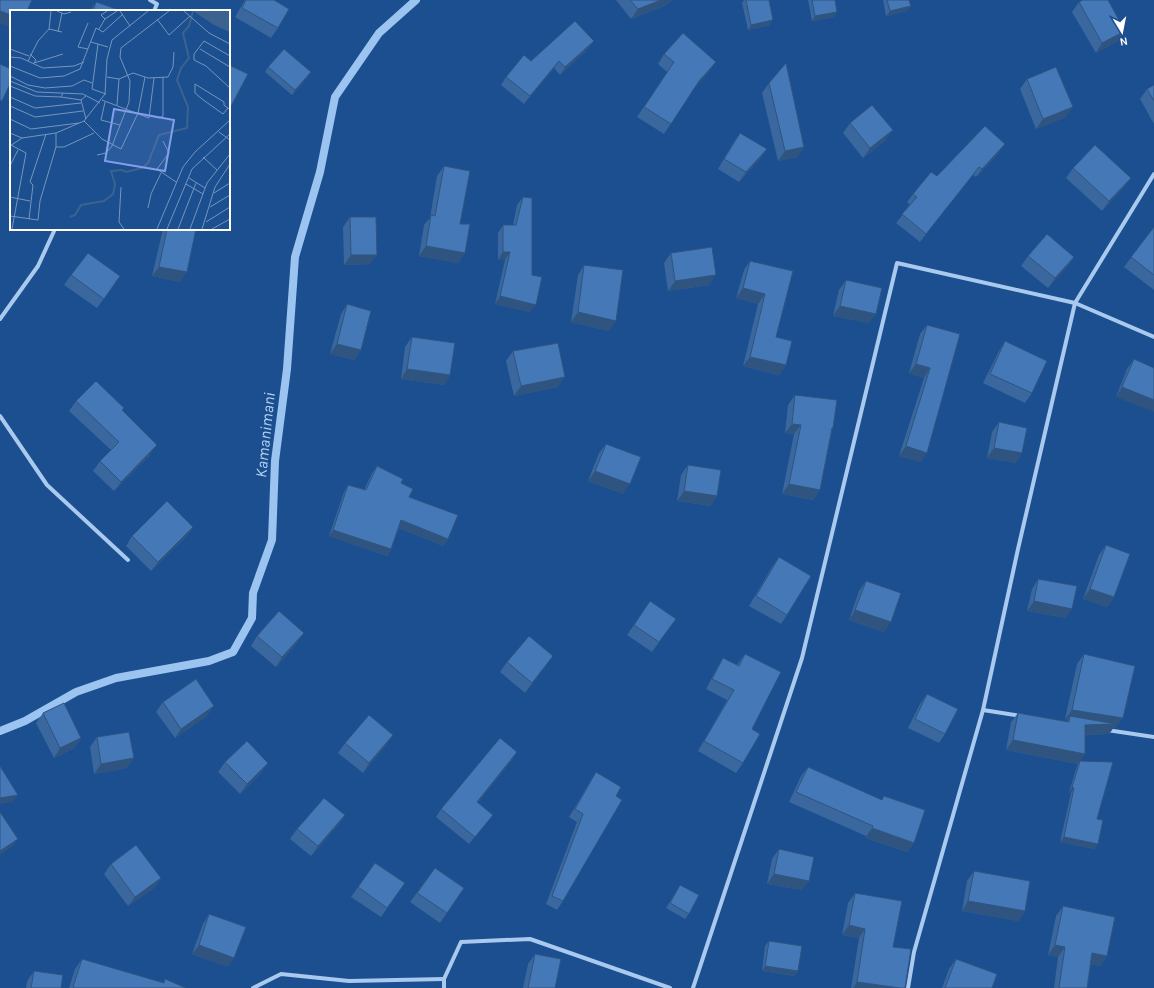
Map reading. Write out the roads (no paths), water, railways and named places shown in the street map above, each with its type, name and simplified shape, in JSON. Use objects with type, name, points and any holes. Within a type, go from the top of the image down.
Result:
[{"type":"street","points":[[150,0],[157,4],[154,10]]},
{"type":"street","points":[[908,988],[914,952],[983,710],[1018,549],[1075,303],[1154,174]]},
{"type":"street","points":[[0,319],[38,266],[55,230]]},
{"type":"street","points":[[693,988],[802,658],[897,263],[1075,303],[1154,337]]},
{"type":"street","points":[[0,416],[47,485],[128,560]]},
{"type":"street","points":[[983,710],[1030,717]]},
{"type":"street","points":[[1100,728],[1154,737]]},
{"type":"street","points":[[444,988],[444,979],[461,942],[530,939],[670,988]]},
{"type":"street","points":[[253,988],[281,974],[349,981],[444,979]]},
{"type":"waterway","name":"Kamanimani","points":[[0,731],[25,721],[76,692],[116,678],[209,661],[233,652],[252,618],[253,593],[272,540],[275,461],[287,369],[295,257],[320,172],[335,97],[379,33],[416,0]]}]
